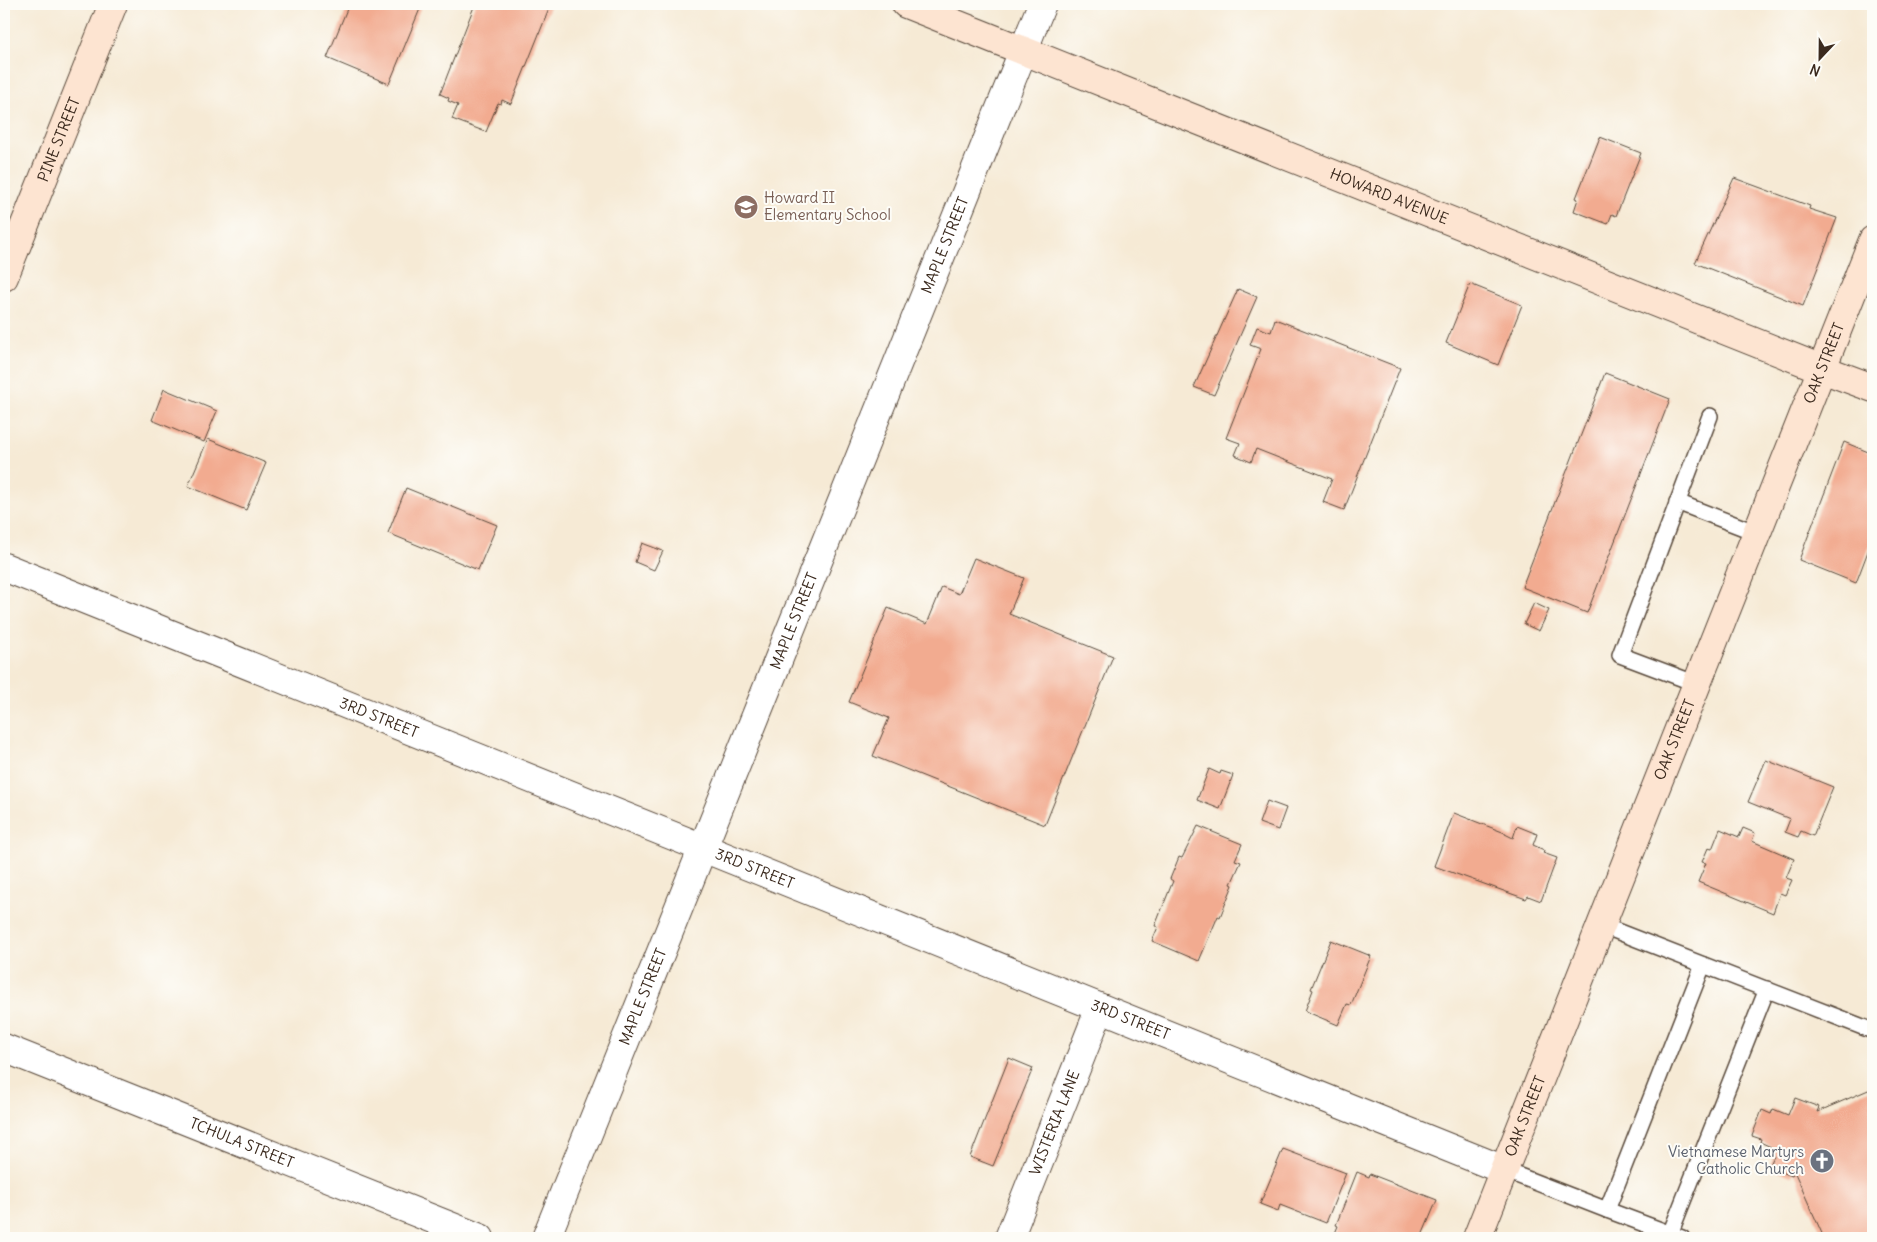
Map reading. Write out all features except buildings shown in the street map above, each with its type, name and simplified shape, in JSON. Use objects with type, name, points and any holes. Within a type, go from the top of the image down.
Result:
[{"type":"main road","name":"PINE STREET","points":[[4,277],[113,4]]},
{"type":"main road","name":"HOWARD AVENUE","points":[[906,4],[1873,388]]},
{"type":"main road","name":"OAK STREET","points":[[1477,1238],[1873,240]]},
{"type":"street","name":"MAPLE STREET","points":[[546,1238],[1042,4]]},
{"type":"street","name":"3RD STREET","points":[[4,567],[1504,1170]]},
{"type":"street","name":"WISTERIA LANE","points":[[1009,1238],[1100,1008]]},
{"type":"street","name":"TCHULA STREET","points":[[4,1048],[480,1238]]},
{"type":"lane","points":[[1697,684],[1620,655],[1710,416]]},
{"type":"lane","points":[[1678,502],[1757,533]]},
{"type":"lane","points":[[1601,925],[1873,1031]]},
{"type":"lane","points":[[1607,1210],[1703,965]]},
{"type":"lane","points":[[1504,1170],[1676,1236],[1767,989]]},
{"type":"place","name":"Howard II Elementary School","points":[[746,207]]},
{"type":"place","name":"Vietnamese Martyrs Catholic Church","points":[[1822,1161]]}]
